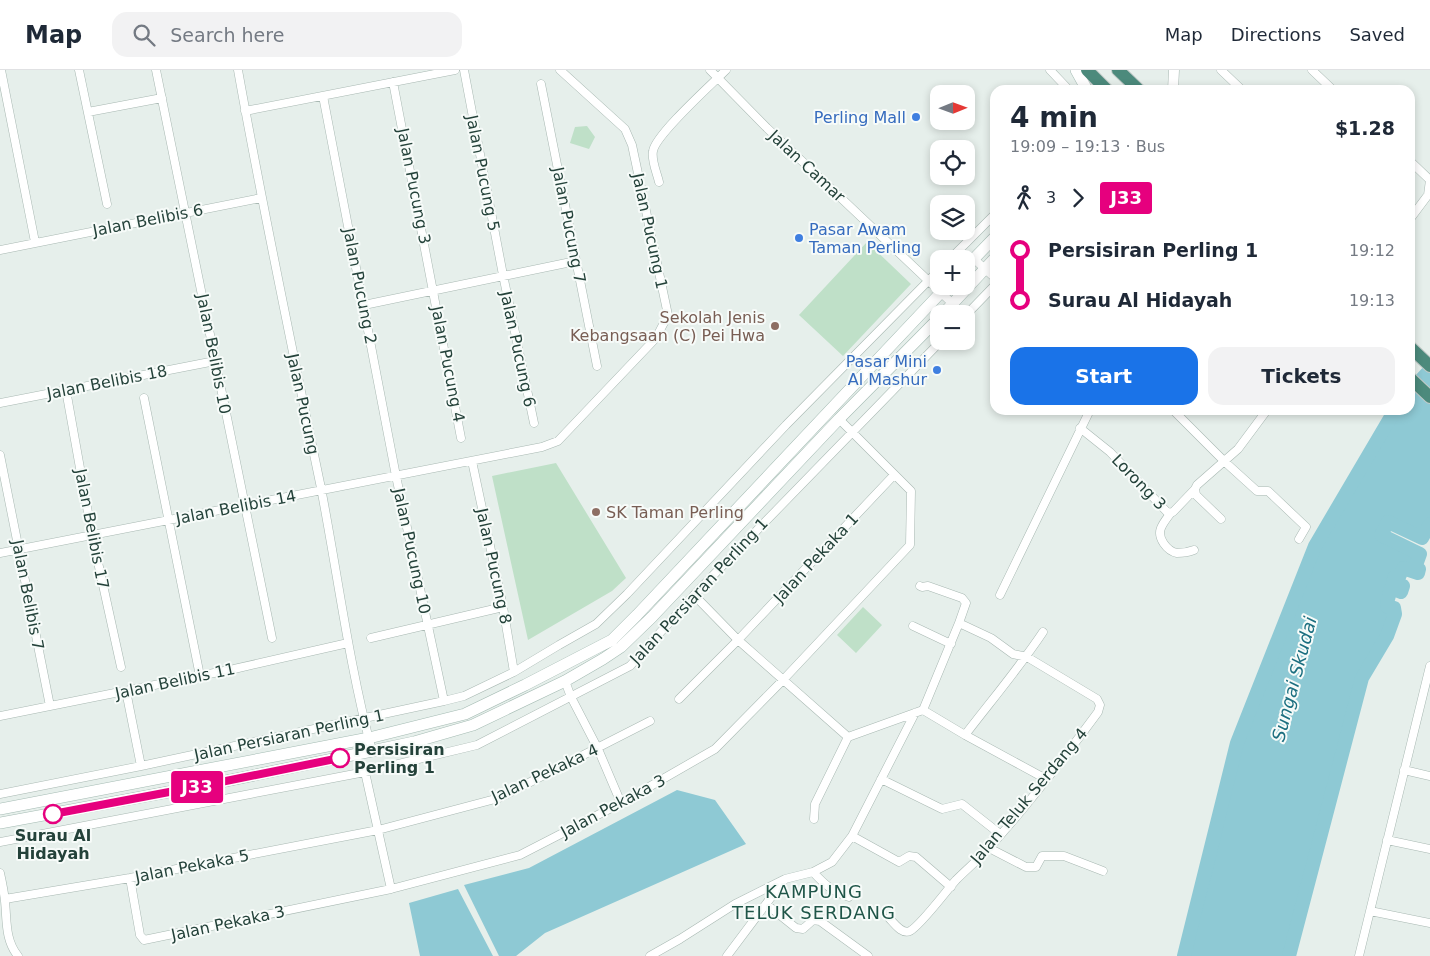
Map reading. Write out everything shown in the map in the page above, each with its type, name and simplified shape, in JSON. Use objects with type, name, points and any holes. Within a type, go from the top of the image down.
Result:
[{"type":"highway","points":[[1087,70],[1102,85]]},
{"type":"highway","points":[[1118,70],[1134,85]]},
{"type":"highway","points":[[1415,352],[1430,366]]},
{"type":"highway","points":[[1415,383],[1430,397]]},
{"type":"main road","points":[[1076,70],[1084,85]]},
{"type":"main road","points":[[975,258],[990,242]]},
{"type":"main road","points":[[953,304],[990,264]]},
{"type":"main road","points":[[0,809],[369,738],[465,714],[612,640],[938,295]]},
{"type":"main road","points":[[0,824],[206,785],[414,742],[473,725],[565,681],[621,647],[652,617],[839,419],[930,327]]},
{"type":"street","points":[[1,70],[35,242]]},
{"type":"street","points":[[79,70],[107,204]]},
{"type":"street","name":"Jalan Belibis 10","points":[[156,70],[272,638]]},
{"type":"street","name":"Jalan Pucung","points":[[238,70],[261,198],[321,491],[348,643],[372,751]]},
{"type":"street","points":[[245,111],[455,70]]},
{"type":"street","name":"Jalan Pucung 5","points":[[464,70],[503,275]]},
{"type":"street","name":"Jalan Pucung 1","points":[[472,461],[542,447],[558,441],[656,338],[668,315],[644,158],[632,145],[625,129],[560,70]]},
{"type":"street","name":"Jalan Camar","points":[[710,70],[766,128],[929,280]]},
{"type":"street","points":[[659,182],[644,158],[653,149],[662,134],[726,70]]},
{"type":"street","points":[[1050,70],[1064,85]]},
{"type":"street","points":[[1172,85],[1174,70]]},
{"type":"street","points":[[1220,70],[1236,85]]},
{"type":"street","points":[[1312,70],[1328,85]]},
{"type":"street","name":"Jalan Pucung 3","points":[[393,82],[434,291]]},
{"type":"street","name":"Jalan Pucung 7","points":[[541,84],[597,366]]},
{"type":"street","name":"Jalan Pucung 2","points":[[323,96],[396,476]]},
{"type":"street","points":[[88,112],[162,98]]},
{"type":"street","points":[[1415,166],[1430,180],[1428,195],[1415,212]]},
{"type":"street","name":"Jalan Belibis 6","points":[[0,250],[261,198]]},
{"type":"street","points":[[959,250],[990,219]]},
{"type":"street","points":[[364,305],[576,261]]},
{"type":"street","points":[[975,265],[990,274]]},
{"type":"street","name":"Jalan Pucung 6","points":[[503,275],[534,422]]},
{"type":"street","points":[[514,672],[558,644],[596,624],[627,594],[786,425],[929,280]]},
{"type":"street","points":[[975,306],[990,290]]},
{"type":"street","name":"Jalan Pucung 4","points":[[434,291],[462,438]]},
{"type":"street","name":"Jalan Camar","points":[[948,295],[953,304]]},
{"type":"street","points":[[853,433],[932,350]]},
{"type":"street","name":"Jalan Belibis 18","points":[[0,404],[215,360]]},
{"type":"street","name":"Jalan Belibis 17","points":[[66,390],[92,535],[121,667]]},
{"type":"street","points":[[144,398],[200,676]]},
{"type":"street","points":[[1000,595],[1087,415]]},
{"type":"street","points":[[1178,415],[1224,462],[1257,491],[1268,491],[1306,527],[1299,539]]},
{"type":"street","name":"Lorong 3","points":[[1080,428],[1110,452],[1164,511],[1170,514],[1195,490],[1197,484],[1238,448],[1263,415]]},
{"type":"street","name":"Jalan Pekaka 3","points":[[130,878],[140,935],[144,940],[391,889],[520,855],[621,803],[715,749],[910,545],[910,491],[839,419]]},
{"type":"street","name":"Jalan Persiaran Perling 1","points":[[0,842],[365,772],[477,745],[630,666],[694,594],[853,433]]},
{"type":"street","name":"Jalan Belibis 7","points":[[0,455],[50,706]]},
{"type":"street","name":"Jalan Belibis 14","points":[[0,553],[472,461]]},
{"type":"street","name":"Jalan Pucung 8","points":[[472,461],[503,608],[514,672]]},
{"type":"street","name":"Jalan Pekaka 1","points":[[679,699],[738,640],[894,475]]},
{"type":"street","name":"Jalan Pucung 10","points":[[396,476],[444,701]]},
{"type":"street","points":[[1195,490],[1196,495],[1221,519]]},
{"type":"street","points":[[1170,514],[1160,529],[1160,535],[1165,546],[1178,553],[1194,550]]},
{"type":"street","points":[[650,956],[735,904],[785,879],[813,872],[832,862],[852,836],[881,779],[919,712],[966,607],[964,600],[928,586],[920,586]]},
{"type":"street","points":[[694,594],[738,640],[848,737]]},
{"type":"street","points":[[371,638],[503,608]]},
{"type":"street","points":[[959,623],[991,638],[1013,654],[1026,657]]},
{"type":"street","points":[[913,626],[951,644]]},
{"type":"street","points":[[965,736],[1043,632]]},
{"type":"street","name":"Jalan Belibis 11","points":[[0,716],[126,692],[348,643]]},
{"type":"street","name":"Jalan Teluk Serdang 4","points":[[889,918],[901,931],[910,931],[1000,834],[1046,779],[1100,706],[1097,699],[1026,657]]},
{"type":"street","points":[[1359,956],[1430,666]]},
{"type":"street","name":"Jalan Persiaran Perling 1","points":[[0,794],[141,766],[444,701],[464,696],[514,672]]},
{"type":"street","points":[[565,681],[571,697],[598,749],[621,803]]},
{"type":"street","points":[[126,692],[141,766]]},
{"type":"street","points":[[814,819],[815,804],[848,737],[919,712],[1046,779]]},
{"type":"street","name":"Jalan Pekaka 4","points":[[378,830],[499,798],[650,722]]},
{"type":"street","points":[[1404,770],[1430,776]]},
{"type":"street","points":[[365,772],[391,889]]},
{"type":"street","points":[[881,779],[942,809],[962,804],[1000,834]]},
{"type":"street","name":"Jalan Pekaka 5","points":[[5,899],[130,878],[378,830]]},
{"type":"street","points":[[852,836],[899,862],[908,856],[916,857],[951,886]]},
{"type":"street","points":[[1387,840],[1430,849]]},
{"type":"street","points":[[988,848],[1026,867],[1036,867],[1042,856],[1064,856],[1090,864],[1103,871]]},
{"type":"street","points":[[813,872],[826,886],[837,893],[849,897]]},
{"type":"street","points":[[0,873],[5,899],[8,938],[12,949],[18,956]]},
{"type":"street","points":[[727,956],[785,879]]},
{"type":"street","points":[[766,904],[796,928],[803,929],[813,920],[820,921],[868,956]]},
{"type":"street","points":[[1370,911],[1430,923]]},
{"type":"green space","points":[[587,126],[595,137],[589,149],[570,143],[575,127]]},
{"type":"green space","points":[[867,242],[911,284],[843,356],[799,315]]},
{"type":"green space","points":[[556,463],[626,578],[612,591],[528,640],[492,476]]},
{"type":"green space","points":[[863,607],[882,625],[856,653],[837,635]]},
{"type":"water","name":"Sungai Skudai","points":[[1430,370],[1430,524],[1422,538],[1388,522],[1381,535],[1420,554],[1415,567],[1419,569],[1418,573],[1403,569],[1399,577],[1395,576],[1393,582],[1403,586],[1401,592],[1391,589],[1387,603],[1388,607],[1394,608],[1395,614],[1387,636],[1362,678],[1289,956],[1184,956],[1237,743],[1315,546],[1392,415],[1415,415],[1415,386]]},
{"type":"water","points":[[677,790],[715,800],[746,844],[545,933],[516,956],[499,956],[464,885],[529,868]]},
{"type":"water","points":[[458,889],[493,956],[420,956],[409,903]]},
{"type":"waterway","points":[[1415,386],[1430,370]]},
{"type":"waterway","points":[[1184,956],[1237,743],[1315,546],[1392,415]]},
{"type":"waterway","points":[[1289,956],[1362,678],[1387,636],[1395,614],[1394,608],[1388,607],[1387,603],[1391,588],[1401,592],[1403,586],[1393,583],[1395,576],[1399,577],[1403,568],[1418,573],[1419,569],[1415,568],[1420,554],[1381,535],[1388,522],[1422,538],[1430,524]]},
{"type":"bus line","name":"J33","points":[[53,814],[340,758]]},
{"type":"place","name":"Perling Mall","points":[[916,117]]},
{"type":"place","name":"Pasar Awam Taman Perling","points":[[799,238]]},
{"type":"place","name":"Sekolah Jenis Kebangsaan (C) Pei Hwa","points":[[775,326]]},
{"type":"place","name":"Pasar Mini Al Mashur","points":[[937,370]]},
{"type":"place","name":"SK Taman Perling","points":[[596,512]]},
{"type":"place","name":"Persisiran Perling 1","points":[[340,758]]},
{"type":"place","name":"Surau Al Hidayah","points":[[53,814]]},
{"type":"district","name":"KAMPUNG TELUK SERDANG","points":[[814,901]]}]
